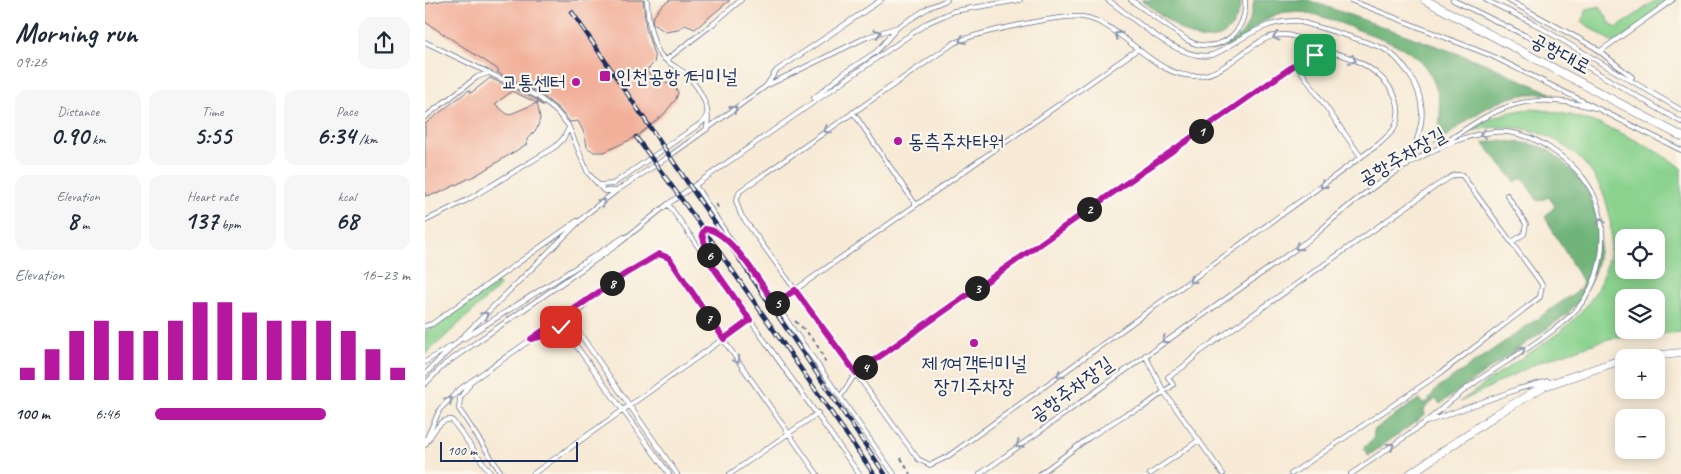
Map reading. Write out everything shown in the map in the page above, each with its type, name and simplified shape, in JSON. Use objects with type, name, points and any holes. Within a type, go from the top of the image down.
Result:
[{"type":"street","name":"공항대로","points":[[1425,0],[1681,136]]},
{"type":"street","points":[[1665,355],[1681,353]]},
{"type":"street","points":[[1410,474],[1497,414],[1544,386],[1615,362]]},
{"type":"lane","points":[[647,0],[653,36],[660,54],[689,77],[705,102],[709,120],[706,130]]},
{"type":"lane","points":[[666,60],[741,0]]},
{"type":"lane","points":[[766,86],[776,71],[881,0]]},
{"type":"lane","points":[[930,7],[935,0]]},
{"type":"lane","points":[[425,326],[432,324],[616,191],[706,130],[766,86],[867,36],[898,27],[930,7],[947,0]]},
{"type":"lane","points":[[425,384],[445,364],[510,322],[668,204],[795,114],[938,17],[954,11],[1020,0]]},
{"type":"lane","points":[[1108,0],[1169,44],[1183,52],[1199,55],[1212,55],[1259,28],[1282,21],[1297,21],[1383,48],[1397,57],[1414,81],[1420,94],[1422,122],[1417,143],[1407,166]]},
{"type":"lane","points":[[1131,0],[1187,40],[1208,46],[1220,44],[1237,32],[1244,19],[1245,0]]},
{"type":"lane","points":[[1349,0],[1492,56],[1681,150]]},
{"type":"lane","points":[[1453,0],[1577,61],[1681,122]]},
{"type":"lane","points":[[1486,0],[1533,23],[1644,86],[1681,110]]},
{"type":"lane","points":[[1508,0],[1599,52],[1644,86]]},
{"type":"lane","points":[[1599,52],[1672,0]]},
{"type":"lane","points":[[840,397],[856,373],[1306,57],[1331,53],[1344,56],[1369,67],[1387,82],[1394,93],[1397,109],[1395,127],[1379,144],[937,462],[930,465],[918,459],[856,373],[795,290],[741,215],[736,201],[740,191],[954,43],[968,37],[1058,18],[1084,17],[1104,25],[1167,69],[1195,75],[1204,75],[1219,68],[1274,36],[1289,34],[1300,38],[1308,44],[1309,51],[1306,57]]},
{"type":"lane","points":[[795,114],[844,74],[876,52],[898,27]]},
{"type":"lane","points":[[425,42],[537,96],[556,111],[569,128],[580,158],[596,184],[604,191],[616,191]]},
{"type":"lane","points":[[775,304],[1137,49]]},
{"type":"lane","points":[[1296,64],[1361,157]]},
{"type":"lane","points":[[425,117],[477,77],[489,73]]},
{"type":"lane","points":[[1441,146],[1485,115],[1506,106],[1522,102],[1566,101],[1613,115]]},
{"type":"lane","points":[[853,112],[916,205]]},
{"type":"lane","points":[[596,184],[602,187],[613,184],[697,126],[705,120],[707,114]]},
{"type":"lane","points":[[425,221],[469,199],[555,147],[563,139],[569,128]]},
{"type":"lane","name":"공항주차장길","points":[[979,474],[1314,236],[1340,212],[1407,166],[1441,146],[1469,136],[1495,131],[1527,136],[1543,144],[1573,166],[1585,180],[1598,206],[1602,231],[1602,255],[1588,292],[1570,317],[1472,384],[1423,424],[1351,474]]},
{"type":"lane","points":[[1040,474],[1090,436],[1126,414],[1143,408],[1173,385],[1168,377],[1201,351],[1454,175],[1466,178],[1539,280],[1542,285],[1540,297],[1442,372],[1291,474]]},
{"type":"lane","points":[[695,185],[736,248],[894,474]]},
{"type":"lane","points":[[1507,195],[1526,224],[1524,234],[1512,242]]},
{"type":"lane","points":[[668,204],[818,413],[859,474]]},
{"type":"lane","points":[[425,374],[588,213]]},
{"type":"lane","points":[[711,264],[703,240],[702,234],[705,229],[711,229],[736,248]]},
{"type":"lane","points":[[425,362],[629,234]]},
{"type":"lane","points":[[425,443],[440,409],[472,380],[649,258],[659,254],[669,258],[817,474]]},
{"type":"lane","points":[[591,298],[576,316],[578,331],[677,474]]},
{"type":"lane","points":[[533,474],[750,320]]},
{"type":"lane","points":[[531,339],[543,336],[558,327],[564,329],[669,474]]},
{"type":"lane","points":[[1145,355],[1164,392],[1223,474]]},
{"type":"lane","points":[[425,378],[434,366]]},
{"type":"lane","points":[[1423,424],[1518,389],[1569,376]]},
{"type":"lane","points":[[472,380],[460,398],[459,409],[502,474]]},
{"type":"lane","points":[[730,474],[818,413]]},
{"type":"lane","points":[[425,443],[441,423],[445,420],[452,420],[491,474]]},
{"type":"lane","points":[[1150,474],[1199,440]]},
{"type":"path","points":[[901,458],[910,474]]},
{"type":"green space","points":[[1141,0],[1241,1],[1237,18],[1228,31],[1214,38],[1206,39],[1197,38],[1184,32]]},
{"type":"green space","points":[[1254,0],[1308,0],[1484,63],[1555,95],[1536,94],[1503,100],[1474,116],[1432,147],[1440,122],[1438,95],[1434,82],[1419,60],[1389,41],[1321,16],[1287,12],[1266,20],[1229,46],[1217,49],[1203,49],[1224,45],[1239,36],[1249,21]]},
{"type":"green space","points":[[1656,0],[1676,0],[1615,44],[1582,22],[1587,9],[1600,6],[1610,23],[1617,28]]},
{"type":"green space","points":[[1531,109],[1552,111],[1591,121],[1646,146],[1681,167],[1681,332],[1665,334],[1665,289],[1615,289],[1615,338],[1539,362],[1460,402],[1572,322],[1590,301],[1597,289],[1609,255],[1610,222],[1602,192],[1587,166],[1564,145],[1536,132],[1503,127],[1468,132],[1498,116],[1513,111]]},
{"type":"green space","points":[[1496,141],[1528,144],[1546,149],[1567,166],[1582,183],[1592,201],[1598,221],[1600,240],[1598,260],[1591,280],[1581,298],[1566,315],[1440,404],[1436,399],[1424,409],[1425,415],[1368,456],[1363,448],[1373,440],[1374,430],[1419,399],[1423,404],[1428,402],[1435,390],[1580,289],[1583,283],[1545,217],[1555,206],[1549,197],[1538,201],[1522,178],[1515,182],[1483,143]]},
{"type":"green space","points":[[496,283],[500,286],[425,355],[425,331],[434,327]]},
{"type":"building","name":"교통센터","points":[[445,0],[643,0],[646,29],[655,58],[654,63],[646,71],[655,78],[674,85],[678,92],[676,99],[663,115],[636,137],[604,152],[594,152],[587,147],[585,135],[578,121],[570,122],[558,108],[539,93],[497,72],[499,70],[425,22],[425,4]]},
{"type":"building","points":[[670,0],[730,0],[695,29],[685,25],[678,30],[666,32],[653,24],[652,19],[661,6]]},
{"type":"building","points":[[490,78],[535,99],[544,106],[537,102],[540,118],[537,129],[527,139],[527,144],[478,174],[439,193],[425,196],[425,124],[469,90],[471,93]],"holes":[[[512,91],[537,103],[508,115],[495,104]]]},
{"type":"railway","points":[[572,12],[885,474]]},
{"type":"railway","points":[[636,137],[709,237],[874,474]]},
{"type":"place","name":"인천공항1터미널","points":[[605,76]]},
{"type":"place","name":"교통센터","points":[[576,82]]},
{"type":"place","name":"동측주차타워","points":[[898,141]]},
{"type":"place","name":"제1여객터미널 장기주차장","points":[[974,343]]},
{"type":"route","points":[[561,327],[543,336],[531,339],[649,258],[659,254],[669,258],[724,339],[750,320],[711,264],[702,234],[705,229],[711,229],[736,248],[775,304],[795,290],[856,373],[1306,57],[1315,55]]}]
